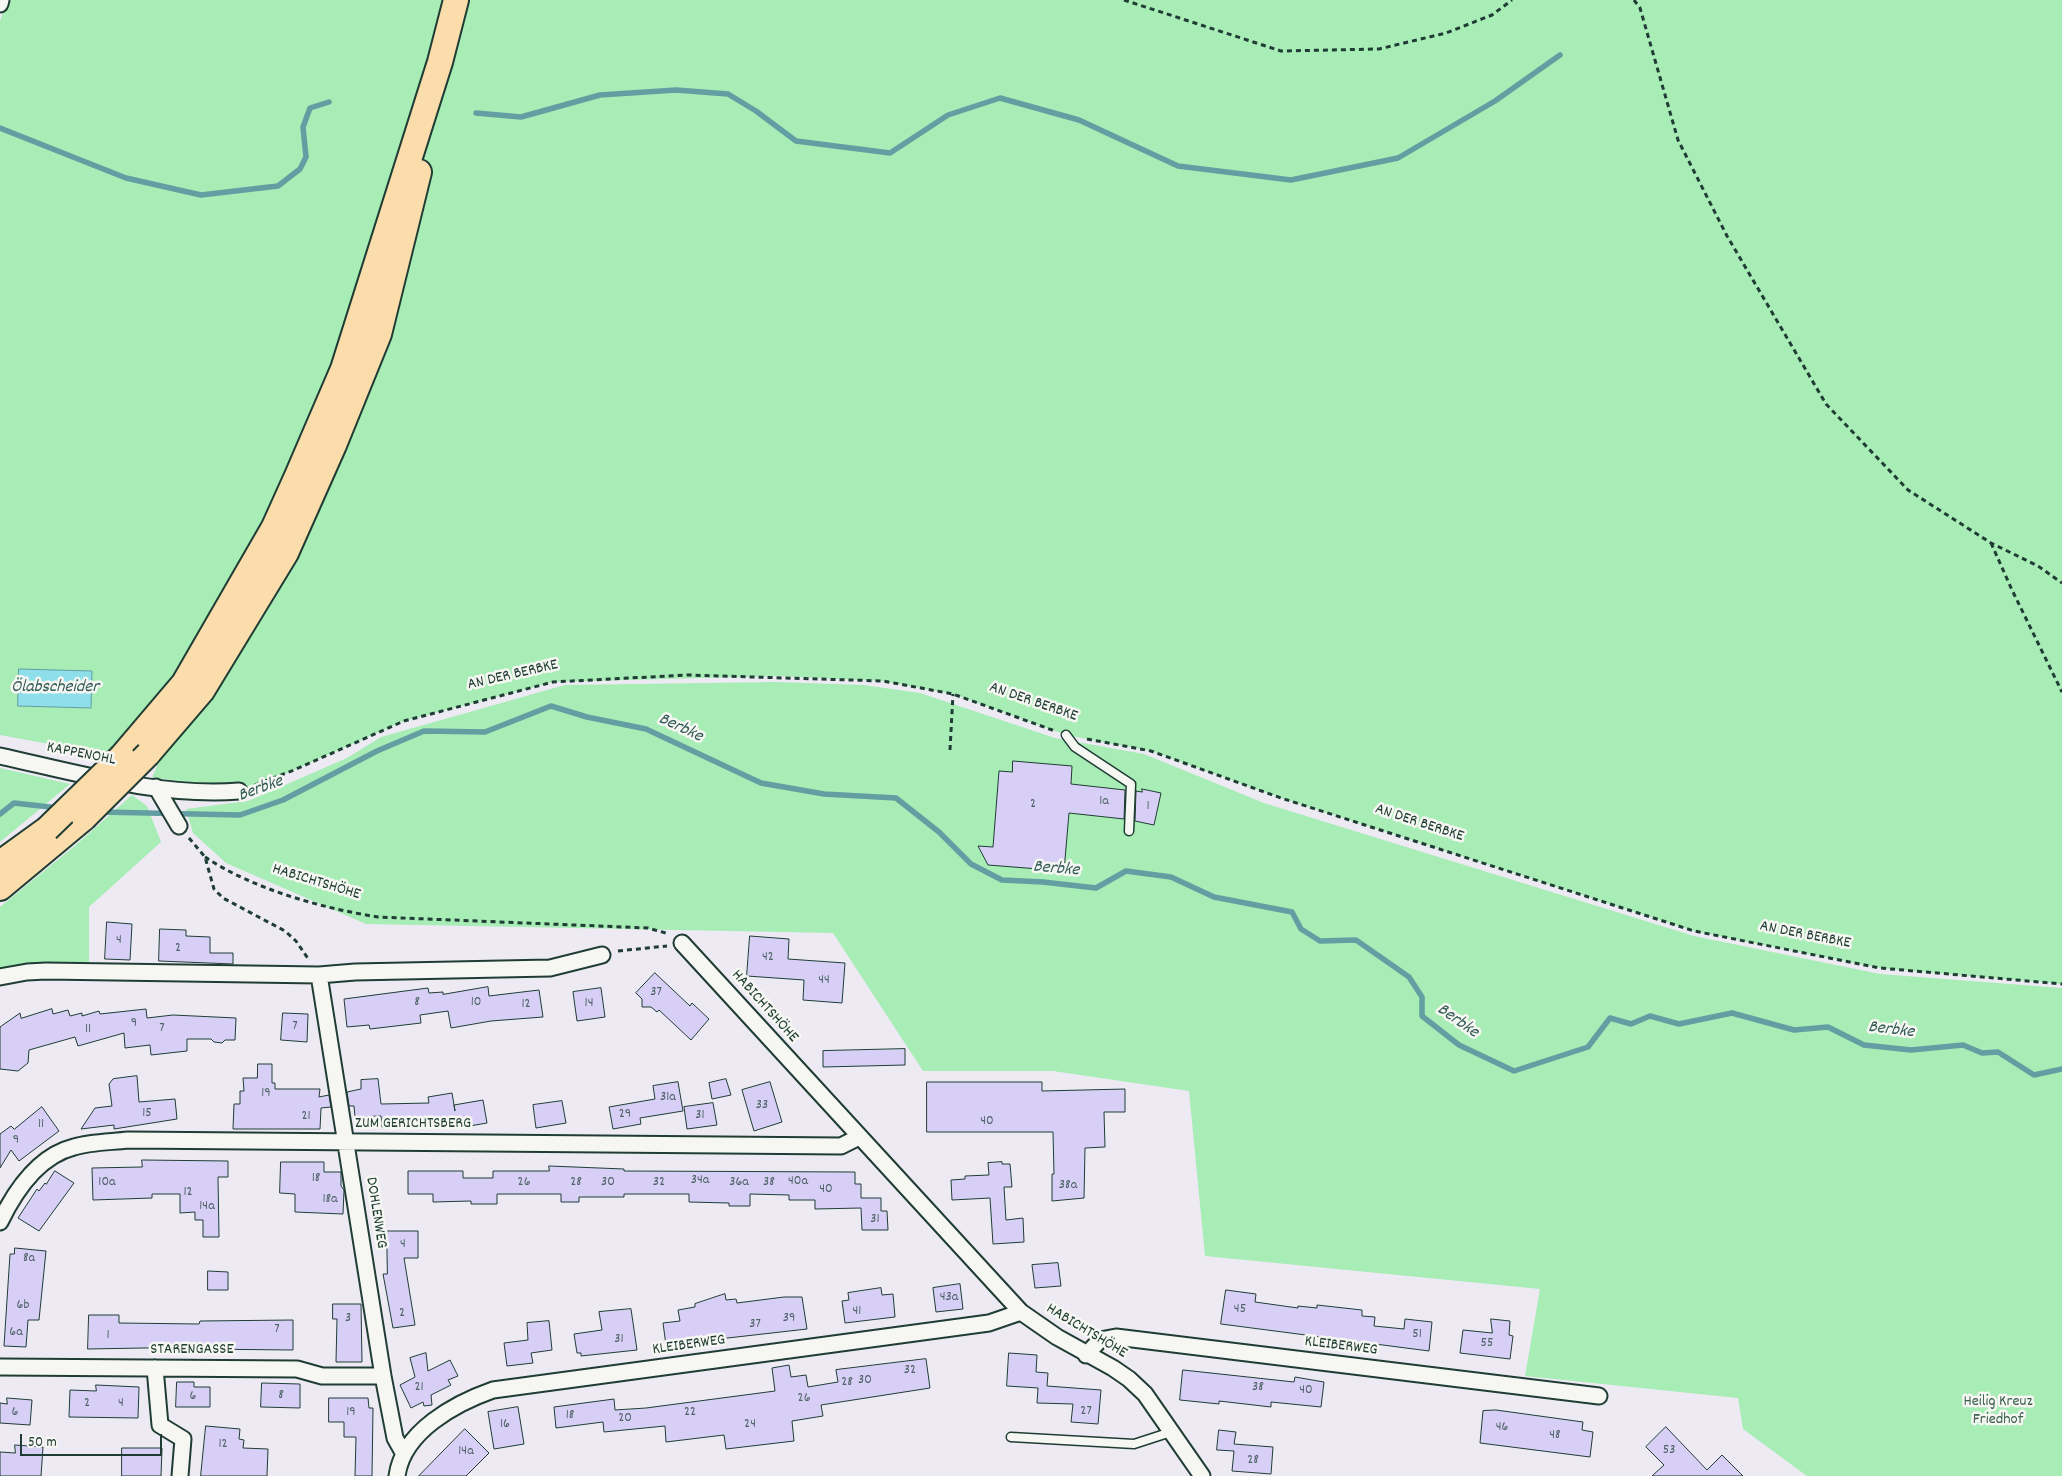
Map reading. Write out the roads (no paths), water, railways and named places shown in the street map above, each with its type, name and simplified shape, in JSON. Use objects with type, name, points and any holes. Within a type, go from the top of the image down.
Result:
[{"type":"main road","points":[[0,863],[47,829],[122,756],[184,683],[274,528],[343,369],[440,62],[456,0]]},
{"type":"main road","points":[[0,888],[84,818],[148,754],[202,691],[281,562],[334,445],[379,334],[414,200],[440,62]]},
{"type":"street","points":[[0,4],[1,0]]},
{"type":"street","name":"KAPPENOHL","points":[[0,756],[77,773],[156,787]]},
{"type":"street","points":[[156,787],[204,791],[239,790]]},
{"type":"street","points":[[156,787],[179,826]]},
{"type":"street","name":"HABICHTSHÖHE","points":[[682,943],[859,1138],[1021,1312],[1086,1355],[1113,1368],[1129,1379],[1145,1394],[1202,1476]]},
{"type":"street","points":[[0,977],[46,971],[319,975],[356,972],[550,968],[602,954]]},
{"type":"street","name":"DOHLENWEG","points":[[319,975],[383,1376],[395,1438],[404,1454]]},
{"type":"street","name":"ZUM GERICHTSBERG","points":[[0,1222],[19,1188],[46,1161],[73,1147],[128,1140],[841,1146],[859,1138]]},
{"type":"street","name":"KLEIBERWEG","points":[[397,1476],[404,1454],[423,1430],[444,1413],[470,1398],[494,1390],[989,1323],[1021,1312]]},
{"type":"street","name":"KLEIBERWEG","points":[[1086,1355],[1100,1340],[1116,1337],[1599,1396]]},
{"type":"street","name":"STARENGASSE","points":[[0,1367],[297,1369],[322,1376],[383,1376]]},
{"type":"street","points":[[155,1368],[160,1425],[183,1439],[180,1476]]},
{"type":"lane","points":[[1066,735],[1075,747],[1130,784],[1130,831]]},
{"type":"lane","points":[[1011,1437],[1134,1444],[1171,1432]]},
{"type":"water","name":"Ölabscheider","points":[[19,669],[92,671],[91,708],[18,706]]},
{"type":"waterway","points":[[476,113],[521,117],[600,95],[676,90],[728,94],[756,111],[796,141],[890,153],[948,115],[1000,98],[1079,120],[1178,166],[1291,180],[1398,158],[1495,101],[1560,55]]},
{"type":"waterway","points":[[0,128],[126,178],[201,195],[278,186],[300,169],[306,157],[303,127],[310,108],[329,102]]},
{"type":"waterway","name":"Berbke","points":[[101,812],[240,815],[283,800],[377,751],[424,731],[485,732],[551,706],[587,717],[646,729],[761,783],[824,794],[896,798],[939,832],[971,864],[1002,880],[1096,888],[1126,871],[1171,877],[1214,897],[1292,912],[1301,929],[1320,941],[1356,940],[1409,977],[1422,997],[1422,1016],[1459,1045],[1514,1071],[1588,1047],[1610,1018],[1631,1024],[1650,1016],[1679,1024],[1732,1013],[1794,1030],[1828,1027],[1864,1045],[1911,1050],[1963,1045],[1982,1053],[1998,1052],[2034,1075],[2062,1069]]},
{"type":"waterway","name":"Berbke","points":[[0,814],[14,803],[59,808]]},
{"type":"park label","name":"Heilig Kreuz Friedhof","points":[[1998,1412]]}]
